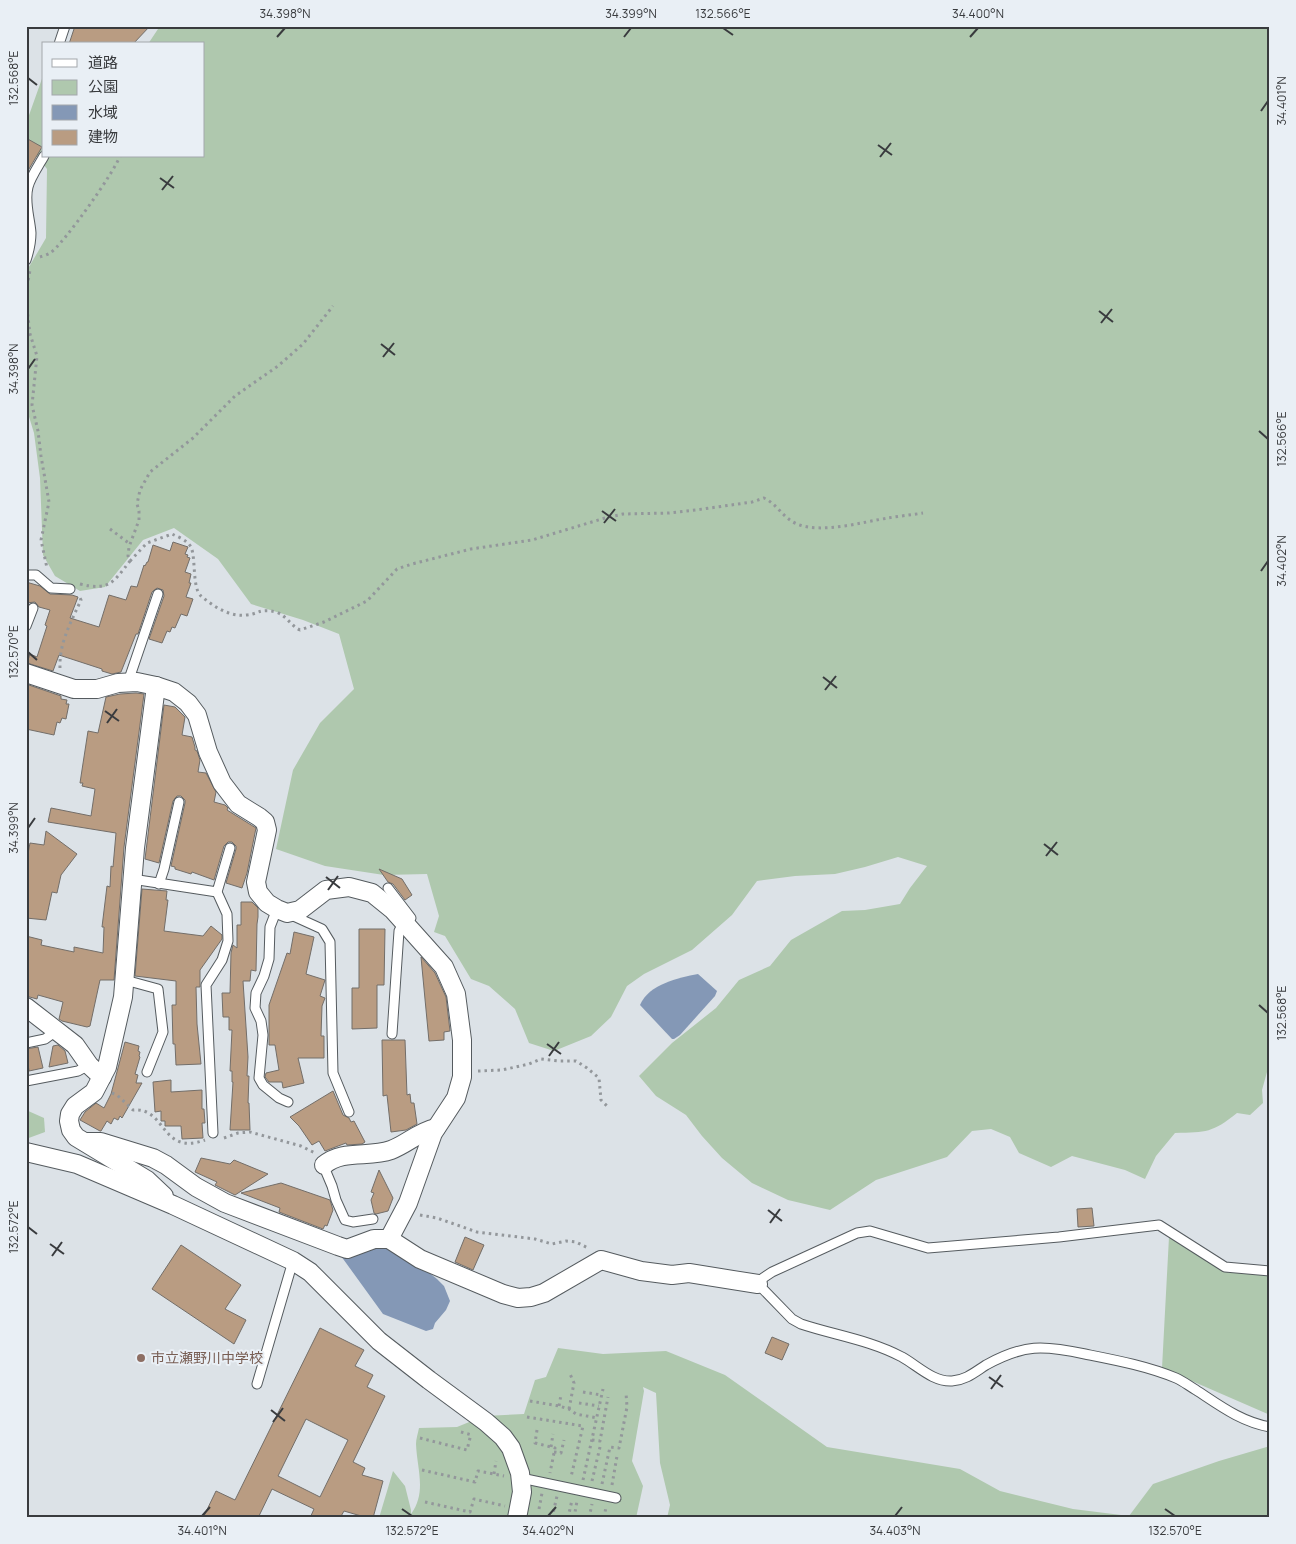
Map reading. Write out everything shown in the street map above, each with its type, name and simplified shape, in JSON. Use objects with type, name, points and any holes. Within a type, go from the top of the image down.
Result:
[{"type":"street","points":[[26,673],[74,689],[96,689],[118,682],[137,682],[174,692],[188,703],[197,716],[208,752],[222,783],[238,804],[259,816],[264,822],[267,830],[256,882],[258,892],[263,898],[282,911],[300,910],[326,890],[348,888],[372,893],[393,910],[444,967],[456,994],[462,1040],[462,1072],[456,1098],[433,1133],[405,1211],[389,1239]]},
{"type":"street","points":[[156,686],[132,880],[123,997],[107,1067],[94,1092],[75,1106],[69,1120],[76,1137],[147,1180],[173,1205]]},
{"type":"street","points":[[26,1007],[75,1045],[89,1065],[102,1077]]},
{"type":"street","points":[[324,1165],[340,1156],[374,1154],[392,1150],[418,1134],[436,1128]]},
{"type":"street","points":[[85,1142],[101,1142],[153,1158],[166,1165],[196,1188],[225,1203],[338,1246],[347,1249],[374,1239],[389,1239],[420,1259],[503,1294],[518,1298],[544,1293],[601,1260],[641,1271],[672,1275],[689,1273],[758,1284]]},
{"type":"street","points":[[26,1152],[77,1164],[173,1205],[293,1261],[310,1272],[379,1341],[503,1437],[516,1458],[521,1484],[515,1513]]},
{"type":"lane","points":[[60,42],[65,26]]},
{"type":"lane","points":[[26,237],[28,186],[43,158]]},
{"type":"lane","points":[[28,221],[31,231],[31,246],[28,259]]},
{"type":"lane","points":[[26,576],[36,575],[51,588],[71,585]]},
{"type":"lane","points":[[128,682],[158,594]]},
{"type":"lane","points":[[26,626],[33,608]]},
{"type":"lane","points":[[159,884],[179,802]]},
{"type":"lane","points":[[213,1133],[206,985],[222,960],[228,942],[227,914],[217,892],[230,848]]},
{"type":"lane","points":[[132,880],[217,892]]},
{"type":"lane","points":[[388,888],[413,920],[405,923],[399,931],[392,1034]]},
{"type":"lane","points":[[288,1102],[279,1098],[262,1085],[259,1078],[263,1035],[261,1021],[255,1008],[256,993],[264,976],[269,958],[270,927],[282,911],[322,929],[330,942],[333,1073],[349,1112]]},
{"type":"lane","points":[[125,980],[158,989],[163,1032],[147,1072]]},
{"type":"lane","points":[[26,1044],[46,1039],[56,1031]]},
{"type":"lane","points":[[26,1081],[78,1071],[89,1065]]},
{"type":"lane","points":[[324,1165],[345,1220],[353,1222],[373,1219]]},
{"type":"lane","points":[[1270,1272],[1225,1267],[1159,1225],[1050,1238],[928,1248],[870,1231],[858,1233],[772,1272],[758,1284],[792,1319],[801,1324],[872,1344],[902,1357],[939,1379],[950,1382],[963,1380],[987,1365],[1016,1351],[1037,1347],[1068,1350],[1138,1365],[1178,1378],[1244,1420],[1270,1427]]},
{"type":"lane","points":[[257,1384],[293,1261]]},
{"type":"lane","points":[[521,1484],[548,1484],[577,1491],[602,1492],[616,1498]]},
{"type":"path","points":[[26,293],[28,259],[51,253],[90,204],[119,158]]},
{"type":"path","points":[[26,302],[30,334],[37,356],[32,405],[49,502],[41,535],[42,548],[46,566],[53,578],[71,585],[108,585],[118,578],[130,561],[147,543],[172,534],[183,539],[191,547],[196,588],[198,594],[203,598],[228,614],[246,615],[263,610],[278,613],[300,630],[324,622],[367,601],[397,569],[471,549],[532,540],[623,514],[669,513],[752,502],[764,498],[786,518],[799,524],[815,527],[855,525],[922,513]]},
{"type":"path","points":[[130,561],[128,556],[130,544],[139,520],[140,511],[137,504],[140,490],[150,472],[193,438],[235,396],[278,366],[303,344],[333,306]]},
{"type":"path","points":[[110,529],[130,544]]},
{"type":"path","points":[[59,684],[62,642],[81,600],[71,585]]},
{"type":"path","points":[[462,1072],[502,1070],[529,1064],[541,1059],[576,1061],[599,1078],[601,1100],[607,1106]]},
{"type":"path","points":[[405,1211],[437,1218],[477,1232],[535,1239],[552,1244],[561,1241],[576,1242],[589,1248],[601,1250],[604,1253],[601,1260]]},
{"type":"path","points":[[569,1409],[574,1383],[570,1374]]},
{"type":"path","points":[[568,1518],[592,1440],[603,1389]]},
{"type":"path","points":[[583,1392],[601,1395]]},
{"type":"path","points":[[617,1456],[611,1490],[602,1492],[600,1488],[610,1446],[619,1448],[627,1407],[626,1394]]},
{"type":"path","points":[[560,1406],[561,1395]]},
{"type":"path","points":[[592,1440],[600,1441],[608,1397]]},
{"type":"path","points":[[530,1401],[560,1406],[576,1414],[597,1418]]},
{"type":"path","points":[[579,1402],[599,1406]]},
{"type":"path","points":[[527,1417],[583,1426],[578,1496],[574,1518]]},
{"type":"path","points":[[537,1430],[535,1443],[555,1448],[548,1484]]},
{"type":"path","points":[[420,1438],[467,1450],[471,1434]]},
{"type":"path","points":[[551,1447],[553,1434]]},
{"type":"path","points":[[554,1452],[561,1453],[564,1440]]},
{"type":"path","points":[[577,1491],[600,1447]]},
{"type":"path","points":[[494,1474],[496,1461]]},
{"type":"path","points":[[422,1470],[475,1482],[478,1471],[515,1478],[514,1489],[521,1484]]},
{"type":"path","points":[[552,1518],[559,1486]]},
{"type":"path","points":[[425,1502],[470,1512],[474,1499],[515,1513]]},
{"type":"green space","points":[[160,26],[1270,26],[1270,1071],[1267,1072],[1262,1090],[1263,1103],[1250,1115],[1237,1113],[1215,1128],[1175,1133],[1156,1156],[1145,1179],[1125,1170],[1072,1156],[1051,1167],[1019,1153],[1010,1137],[991,1129],[972,1131],[947,1157],[876,1180],[830,1210],[788,1200],[752,1183],[722,1158],[686,1115],[656,1096],[639,1076],[672,1043],[716,1008],[739,980],[770,966],[791,940],[842,911],[865,910],[900,904],[927,866],[898,857],[835,874],[795,876],[757,881],[732,915],[692,950],[644,974],[627,986],[611,1017],[591,1036],[554,1051],[529,1043],[515,1009],[489,986],[471,979],[445,936],[434,932],[439,916],[427,874],[384,875],[325,866],[276,849],[293,770],[320,723],[354,689],[339,634],[303,620],[251,604],[218,559],[174,528],[143,540],[105,587],[80,591],[55,576],[43,555],[40,478],[34,433],[26,407],[26,272],[46,238],[47,169],[26,142],[28,118],[42,79],[42,158],[205,158],[205,42],[149,42]]},
{"type":"green space","points":[[26,1110],[44,1118],[45,1132],[26,1139]]},
{"type":"green space","points":[[1169,1237],[1196,1248],[1229,1273],[1270,1266],[1270,1415],[1162,1368]]},
{"type":"green space","points":[[558,1348],[603,1354],[666,1351],[725,1375],[827,1447],[960,1469],[1000,1491],[1073,1509],[1129,1516],[1153,1484],[1270,1446],[1270,1518],[667,1518],[670,1505],[660,1463],[656,1393],[643,1387],[644,1391],[632,1461],[643,1486],[636,1518],[379,1518],[393,1471],[405,1486],[411,1514],[416,1506],[420,1489],[416,1444],[419,1428],[457,1427],[484,1416],[524,1414],[535,1380],[546,1377]]},
{"type":"water","points":[[698,974],[717,991],[715,996],[680,1035],[672,1039],[640,1005],[644,998],[657,987],[673,980]]},
{"type":"water","points":[[387,1243],[413,1265],[427,1271],[444,1286],[450,1301],[433,1329],[426,1331],[383,1314],[341,1256]]},
{"type":"building","points":[[75,26],[150,26],[135,42],[70,42]]},
{"type":"building","points":[[26,138],[42,147],[26,174]]},
{"type":"building","points":[[173,542],[188,547],[185,554],[190,558],[185,572],[191,574],[189,583],[191,583],[186,597],[193,599],[187,616],[181,614],[175,628],[172,627],[170,632],[167,631],[162,643],[149,639],[164,596],[163,590],[157,588],[152,592],[138,634],[136,634],[121,672],[112,674],[59,655],[53,671],[27,663],[30,654],[37,657],[50,610],[39,607],[35,602],[26,603],[26,582],[40,586],[50,594],[78,597],[70,618],[99,627],[109,595],[126,600],[131,586],[137,587],[153,545],[170,551]]},
{"type":"building","points":[[26,684],[61,696],[61,699],[67,700],[66,704],[69,704],[66,719],[62,718],[60,723],[57,722],[54,735],[26,729]]},
{"type":"building","points":[[136,693],[144,694],[124,847],[114,980],[100,980],[90,1026],[87,1027],[59,1019],[63,1002],[38,995],[37,999],[26,996],[26,936],[42,940],[41,945],[74,952],[74,947],[103,953],[104,927],[102,927],[107,886],[110,887],[111,866],[113,867],[116,833],[48,822],[51,808],[91,816],[95,789],[82,786],[83,783],[80,783],[88,731],[98,733],[106,697]]},
{"type":"building","points":[[164,705],[175,707],[185,717],[182,735],[192,737],[200,760],[198,772],[206,773],[216,792],[214,802],[225,805],[228,808],[227,810],[256,828],[242,888],[226,883],[236,849],[232,842],[228,842],[224,846],[214,880],[192,872],[191,874],[175,869],[175,867],[171,866],[185,803],[181,796],[177,796],[173,801],[159,863],[145,859]]},
{"type":"building","points":[[46,831],[77,854],[61,875],[57,893],[52,892],[46,920],[26,918],[26,864],[30,843],[44,845]]},
{"type":"building","points":[[379,869],[402,879],[412,895],[405,900]]},
{"type":"building","points":[[142,889],[167,891],[166,900],[168,900],[164,931],[203,936],[211,926],[222,935],[222,939],[200,970],[200,987],[196,987],[201,1064],[176,1065],[175,1044],[173,1044],[172,1005],[176,1005],[176,981],[135,976]]},
{"type":"building","points":[[241,902],[252,902],[258,908],[256,971],[251,970],[250,981],[243,981],[248,1057],[247,1076],[249,1076],[250,1130],[230,1130],[233,1082],[232,1071],[230,1071],[232,1030],[229,1030],[229,1017],[223,1017],[222,993],[230,993],[231,953],[233,945],[237,948],[237,925],[241,925]]},
{"type":"building","points":[[359,929],[385,929],[384,985],[377,985],[377,1028],[352,1029],[352,988],[359,988]]},
{"type":"building","points":[[294,932],[314,937],[306,974],[325,980],[320,996],[325,998],[322,1006],[321,1036],[324,1036],[324,1058],[298,1058],[304,1083],[283,1088],[282,1082],[269,1082],[265,1077],[266,1073],[279,1070],[275,1045],[269,1045],[269,1005],[287,953],[290,954]]},
{"type":"building","points":[[421,957],[435,973],[446,997],[450,1031],[444,1032],[444,1040],[429,1041]]},
{"type":"building","points":[[382,1040],[405,1040],[407,1095],[410,1094],[411,1103],[414,1103],[417,1124],[406,1130],[391,1132],[387,1095],[383,1096]]},
{"type":"building","points":[[125,1042],[139,1046],[140,1057],[135,1074],[138,1075],[136,1083],[142,1083],[122,1118],[120,1116],[118,1120],[114,1118],[111,1124],[107,1121],[100,1131],[80,1120],[85,1112],[96,1103],[104,1108],[111,1094]]},
{"type":"building","points":[[58,1045],[65,1051],[68,1063],[49,1067],[53,1046]]},
{"type":"building","points":[[38,1047],[43,1068],[29,1071],[26,1049]]},
{"type":"building","points":[[171,1080],[171,1092],[202,1090],[202,1109],[204,1109],[205,1123],[202,1123],[203,1138],[182,1139],[181,1126],[165,1126],[165,1121],[161,1121],[161,1111],[155,1112],[153,1082]]},
{"type":"building","points":[[333,1091],[343,1115],[349,1118],[351,1122],[354,1121],[365,1142],[347,1145],[346,1143],[325,1151],[319,1141],[312,1145],[299,1126],[290,1117]]},
{"type":"building","points":[[201,1158],[230,1164],[234,1160],[268,1174],[235,1195],[215,1185],[217,1182],[195,1172]]},
{"type":"building","points":[[379,1170],[393,1198],[388,1211],[376,1214],[374,1213],[371,1200],[374,1193],[371,1192]]},
{"type":"building","points":[[281,1183],[330,1200],[333,1210],[327,1226],[325,1225],[323,1229],[279,1212],[280,1208],[241,1193]]},
{"type":"building","points":[[1092,1208],[1094,1226],[1078,1227],[1077,1209]]},
{"type":"building","points":[[465,1237],[484,1245],[473,1270],[455,1262]]},
{"type":"building","points":[[181,1245],[241,1285],[225,1309],[246,1320],[234,1344],[152,1289]]},
{"type":"building","points":[[320,1328],[364,1350],[355,1366],[373,1375],[367,1387],[385,1396],[353,1462],[365,1468],[362,1475],[383,1481],[373,1518],[344,1511],[340,1518],[310,1518],[314,1509],[272,1489],[258,1518],[203,1518],[216,1491],[235,1500]],"holes":[[[306,1419],[348,1440],[320,1497],[278,1476]]]},
{"type":"building","points":[[772,1337],[789,1344],[782,1360],[765,1353]]},
{"type":"place","name":"市立瀬野川中学校","points":[[141,1358]]}]
